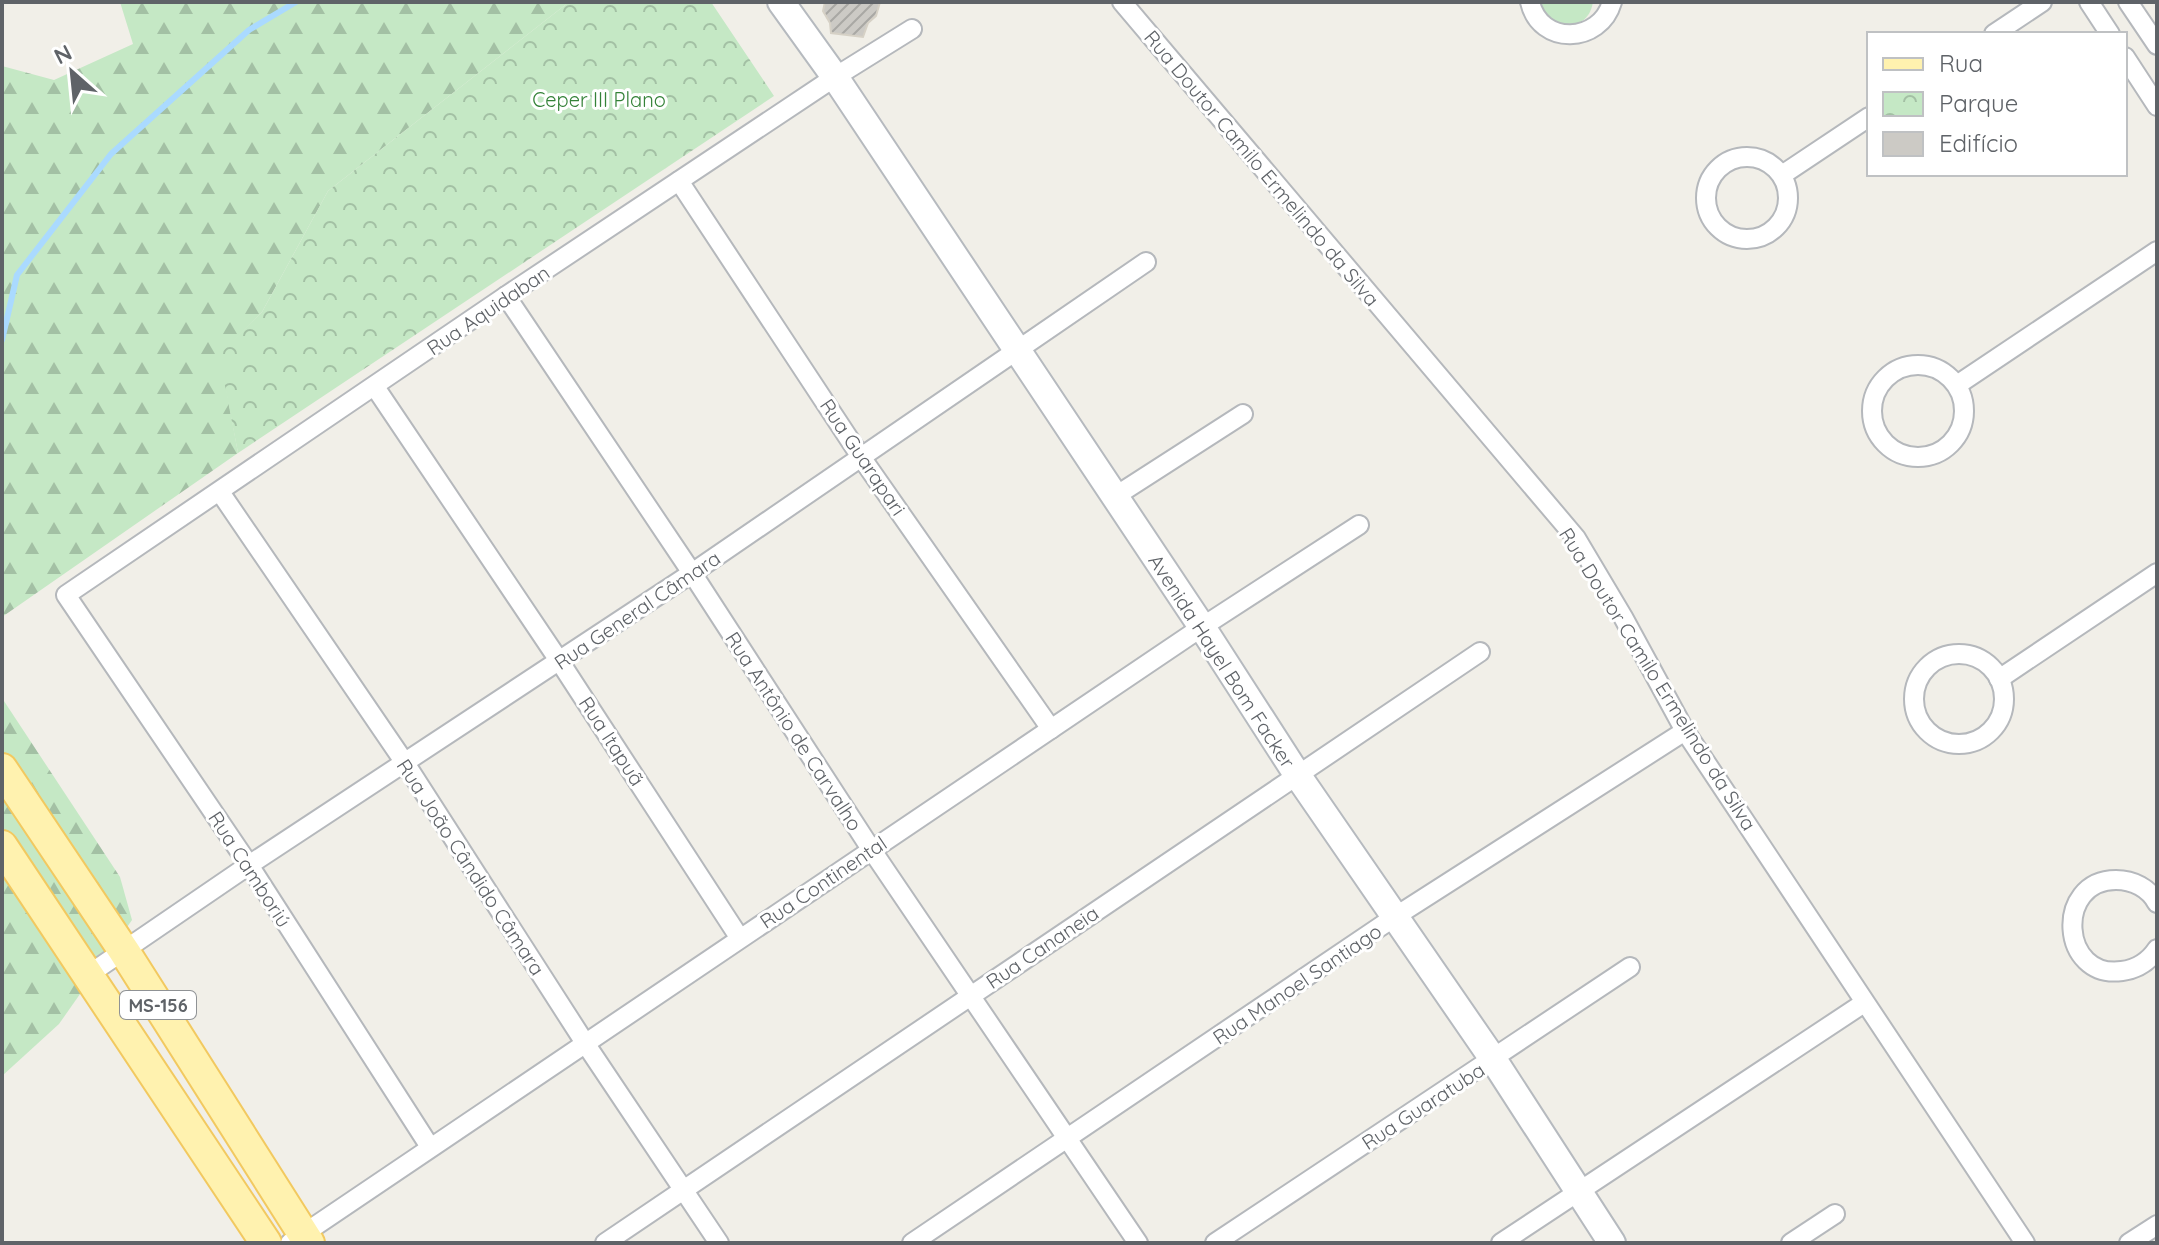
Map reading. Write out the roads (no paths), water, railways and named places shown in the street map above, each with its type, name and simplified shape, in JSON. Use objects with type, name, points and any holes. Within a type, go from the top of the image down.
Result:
[{"type":"main road","name":"MS-156","points":[[2,769],[124,951],[301,1240]]},
{"type":"main road","points":[[2,846],[266,1243]]},
{"type":"street","name":"Avenida Hayel Bom Facker","points":[[781,2],[835,77],[1393,918],[1493,1059],[1612,1243]]},
{"type":"street","name":"Rua Doutor Camilo Ermelindo da Silva","points":[[1122,2],[1576,538],[1685,731],[2025,1243]]},
{"type":"street","points":[[1530,2],[1538,20],[1549,29],[1576,35],[1590,31],[1601,22],[1612,2]]},
{"type":"street","points":[[1997,32],[2042,2]]},
{"type":"street","points":[[2089,2],[2109,32]]},
{"type":"street","points":[[2128,2],[2157,45]]},
{"type":"street","name":"Rua Aquidaban","points":[[66,595],[506,296],[912,29]]},
{"type":"street","points":[[2127,60],[2157,106]]},
{"type":"street","points":[[1782,175],[1867,118]]},
{"type":"street","points":[[1746,156],[1760,158],[1782,175],[1788,200],[1779,224],[1769,232],[1757,238],[1731,236],[1711,218],[1706,205],[1706,191],[1711,177],[1732,159],[1746,156]]},
{"type":"street","name":"Rua Guarapari","points":[[679,181],[861,457],[1051,729]]},
{"type":"street","points":[[1957,385],[2157,251]]},
{"type":"street","name":"Rua General Câmara","points":[[88,975],[249,865],[560,662],[1146,262]]},
{"type":"street","name":"Rua Antônio de Carvalho","points":[[506,296],[692,573],[871,849],[1138,1243]]},
{"type":"street","points":[[1916,365],[1932,367],[1946,374],[1957,385],[1963,399],[1961,428],[1953,441],[1941,451],[1927,457],[1912,457],[1885,445],[1871,418],[1877,387],[1888,376],[1901,368],[1916,365]]},
{"type":"street","name":"Rua Itapuã","points":[[375,387],[560,662],[739,937]]},
{"type":"street","points":[[1114,497],[1243,414]]},
{"type":"street","name":"Rua João Cândido Câmara","points":[[220,492],[405,763],[585,1043],[719,1243]]},
{"type":"street","name":"Rua Continental","points":[[301,1240],[430,1147],[739,937],[1359,525]]},
{"type":"street","points":[[1999,679],[2157,573]]},
{"type":"street","name":"Rua Camboriú","points":[[66,595],[249,865],[430,1147]]},
{"type":"street","name":"Rua Cananeia","points":[[605,1243],[1480,652]]},
{"type":"street","points":[[1951,655],[1979,659],[1991,667],[1999,679],[2004,693],[2003,708],[1988,734],[1959,744],[1944,742],[1921,723],[1915,709],[1914,694],[1926,669],[1937,660],[1951,655]]},
{"type":"street","name":"Rua Manoel Santiago","points":[[912,1243],[1393,918],[1685,731]]},
{"type":"street","points":[[2156,898],[2142,886],[2112,880],[2084,894],[2075,907],[2071,922],[2072,937],[2079,952],[2089,963],[2102,970],[2131,970],[2145,963],[2157,949]]},
{"type":"street","name":"Rua Guaratuba","points":[[1215,1243],[1630,967]]},
{"type":"street","points":[[1501,1243],[1864,1003]]},
{"type":"street","points":[[1791,1243],[1835,1214]]},
{"type":"street","points":[[2129,1243],[2157,1225]]},
{"type":"waterway","points":[[2,340],[17,275],[111,154],[249,30],[296,2]]},
{"type":"park label","name":"Ceper III Plano","points":[[599,99]]}]
